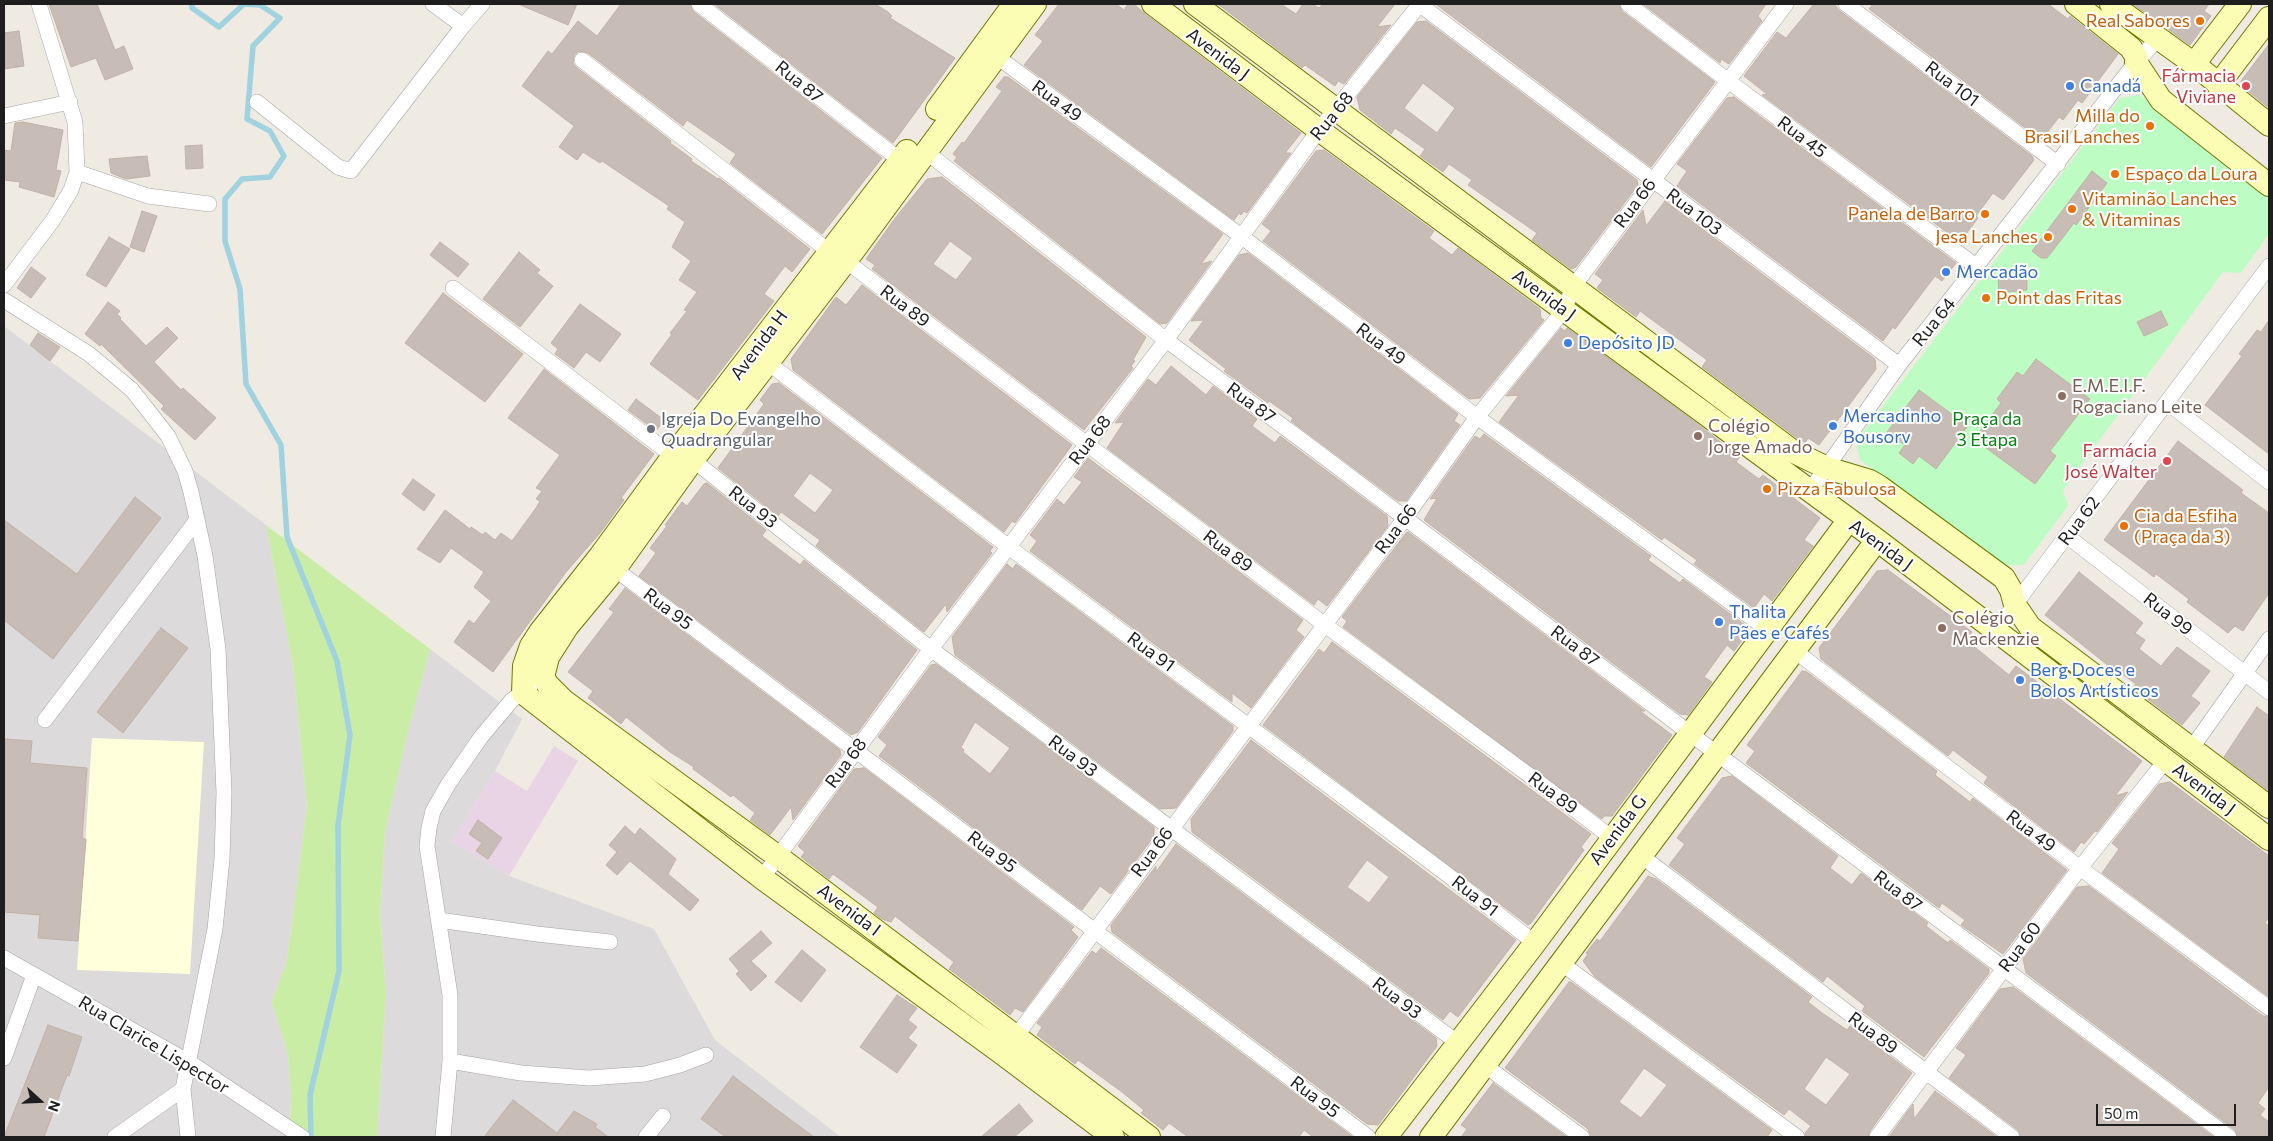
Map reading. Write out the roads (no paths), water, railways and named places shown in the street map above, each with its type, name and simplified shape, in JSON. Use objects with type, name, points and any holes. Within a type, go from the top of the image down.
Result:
[{"type":"street","points":[[4,285],[53,220],[71,190],[77,172],[78,147],[70,102],[39,4]]},
{"type":"street","points":[[432,4],[463,26]]},
{"type":"street","points":[[257,102],[338,167],[351,171],[482,4]]},
{"type":"street","name":"Rua 87","points":[[698,4],[900,160]]},
{"type":"street","name":"Avenida H","points":[[523,692],[524,666],[536,637],[600,556],[767,362],[900,160],[1014,4]]},
{"type":"street","name":"Avenida H","points":[[546,681],[544,664],[553,647],[615,569],[683,458],[838,256],[924,152],[1035,4]]},
{"type":"street","name":"Avenida J","points":[[1153,4],[1319,130],[1848,521],[1877,540],[2269,839]]},
{"type":"street","name":"Avenida J","points":[[1195,4],[1338,109],[1794,452],[1827,468],[1870,481],[2004,578],[2011,590],[2015,604],[2030,627],[2269,807]]},
{"type":"street","name":"Rua 68","points":[[762,878],[854,751],[1010,548],[1166,340],[1319,130],[1338,109],[1419,4]]},
{"type":"street","name":"Rua 103","points":[[1419,4],[1899,366]]},
{"type":"street","name":"Rua 45","points":[[1628,4],[1726,80],[1977,267]]},
{"type":"street","name":"Rua 66","points":[[1009,1045],[1170,828],[1405,518],[1477,417],[1564,310],[1573,286],[1726,80],[1786,4]]},
{"type":"street","name":"Rua 101","points":[[1846,4],[2058,164]]},
{"type":"street","points":[[2076,4],[2121,38],[2131,48],[2137,58],[2136,62],[2161,100],[2269,185]]},
{"type":"street","points":[[2111,4],[2194,64],[2269,125]]},
{"type":"street","points":[[2194,64],[2240,4]]},
{"type":"street","points":[[2218,85],[2269,18]]},
{"type":"street","name":"Rua 64","points":[[1809,492],[1899,366],[2136,62],[2158,39]]},
{"type":"street","name":"Rua 49","points":[[996,56],[1241,236],[1477,417],[1767,629]]},
{"type":"street","name":"Rua 89","points":[[582,60],[1325,625],[1612,838]]},
{"type":"street","points":[[4,116],[70,102]]},
{"type":"street","name":"Rua 87","points":[[924,152],[1166,340],[2229,1137]]},
{"type":"street","points":[[77,172],[148,196],[209,204]]},
{"type":"street","name":"Rua 62","points":[[1995,631],[2269,268]]},
{"type":"street","name":"Rua 93","points":[[453,288],[683,458],[931,649],[1458,1043]]},
{"type":"street","points":[[4,300],[89,354],[132,390],[168,436],[185,471],[205,556],[218,649],[224,793],[222,859],[215,930],[183,1088],[188,1137]]},
{"type":"street","name":"Rua 91","points":[[767,362],[1010,548],[1249,725],[1535,943]]},
{"type":"street","points":[[2168,403],[2269,482]]},
{"type":"street","points":[[45,720],[196,521]]},
{"type":"street","name":"Avenida G","points":[[1386,1137],[1535,943],[1848,521]]},
{"type":"street","name":"Rua 99","points":[[2068,536],[2269,692]]},
{"type":"street","name":"Avenida G","points":[[1431,1137],[1483,1064],[1561,963],[1716,753],[1795,651],[1877,540]]},
{"type":"street","name":"Rua 95","points":[[615,569],[1368,1137]]},
{"type":"street","points":[[2191,749],[2269,639]]},
{"type":"street","name":"Rua 49","points":[[1795,651],[2080,868],[2269,1008]]},
{"type":"street","points":[[443,1137],[450,1061],[450,995],[427,846],[433,811],[449,783],[481,737],[512,700],[523,692],[546,681]]},
{"type":"street","name":"Avenida I","points":[[546,681],[564,701],[777,856],[1009,1045],[1113,1137]]},
{"type":"street","name":"Avenida I","points":[[523,692],[762,878],[1149,1137]]},
{"type":"street","points":[[2145,744],[2159,725]]},
{"type":"street","name":"Rua 60","points":[[1877,1137],[2080,868],[2166,760]]},
{"type":"street","name":"Rua 89","points":[[1640,855],[1926,1074],[2012,1137]]},
{"type":"street","points":[[439,920],[536,934],[610,942]]},
{"type":"street","name":"Rua Clarice Lispector","points":[[4,958],[189,1062],[302,1137]]},
{"type":"street","points":[[1561,963],[1797,1137]]},
{"type":"street","points":[[4,1058],[34,975]]},
{"type":"street","points":[[450,1061],[521,1073],[588,1078],[645,1074],[680,1065],[706,1055]]},
{"type":"street","points":[[1483,1064],[1582,1137]]},
{"type":"street","points":[[115,1137],[183,1088]]},
{"type":"street","points":[[646,1137],[662,1116]]},
{"type":"waterway","points":[[192,4],[192,8],[219,27],[244,4]]},
{"type":"waterway","points":[[244,4],[260,5],[280,18],[253,46],[247,119],[270,131],[284,156],[270,177],[242,179],[225,199],[225,241],[240,289],[246,384],[281,445],[287,537],[337,661],[350,735],[338,825],[339,971],[310,1095],[311,1137]]},
{"type":"place","name":"Real Sabores","points":[[2200,21]]},
{"type":"place","name":"Canadá","points":[[2070,86]]},
{"type":"place","name":"Fármacia Viviane","points":[[2246,86]]},
{"type":"place","name":"Milla do Brasil Lanches","points":[[2150,126]]},
{"type":"place","name":"Espaço da Loura","points":[[2115,174]]},
{"type":"place","name":"Vitaminão Lanches & Vitaminas","points":[[2072,209]]},
{"type":"place","name":"Panela de Barro","points":[[1985,214]]},
{"type":"place","name":"Jesa Lanches","points":[[2048,237]]},
{"type":"place","name":"Mercadão","points":[[1946,272]]},
{"type":"place","name":"Point das Fritas","points":[[1986,298]]},
{"type":"place","name":"Depósito JD","points":[[1568,343]]},
{"type":"place","name":"E.M.E.I.F. Rogaciano Leite","points":[[2062,396]]},
{"type":"place","name":"Mercadinho Bousorv","points":[[1833,426]]},
{"type":"place","name":"Igreja Do Evangelho Quadrangular","points":[[651,429]]},
{"type":"place","name":"Colégio Jorge Amado","points":[[1698,436]]},
{"type":"place","name":"Farmácia José Walter","points":[[2167,461]]},
{"type":"place","name":"Pizza Fabulosa","points":[[1767,489]]},
{"type":"place","name":"Cia da Esfiha (Praça da 3)","points":[[2124,526]]},
{"type":"place","name":"Thalita Pães e Cafés","points":[[1719,622]]},
{"type":"place","name":"Colégio Mackenzie","points":[[1942,628]]},
{"type":"place","name":"Berg Doces e Bolos Artísticos","points":[[2020,680]]},
{"type":"park label","name":"Praça da 3 Etapa","points":[[1987,429]]}]
